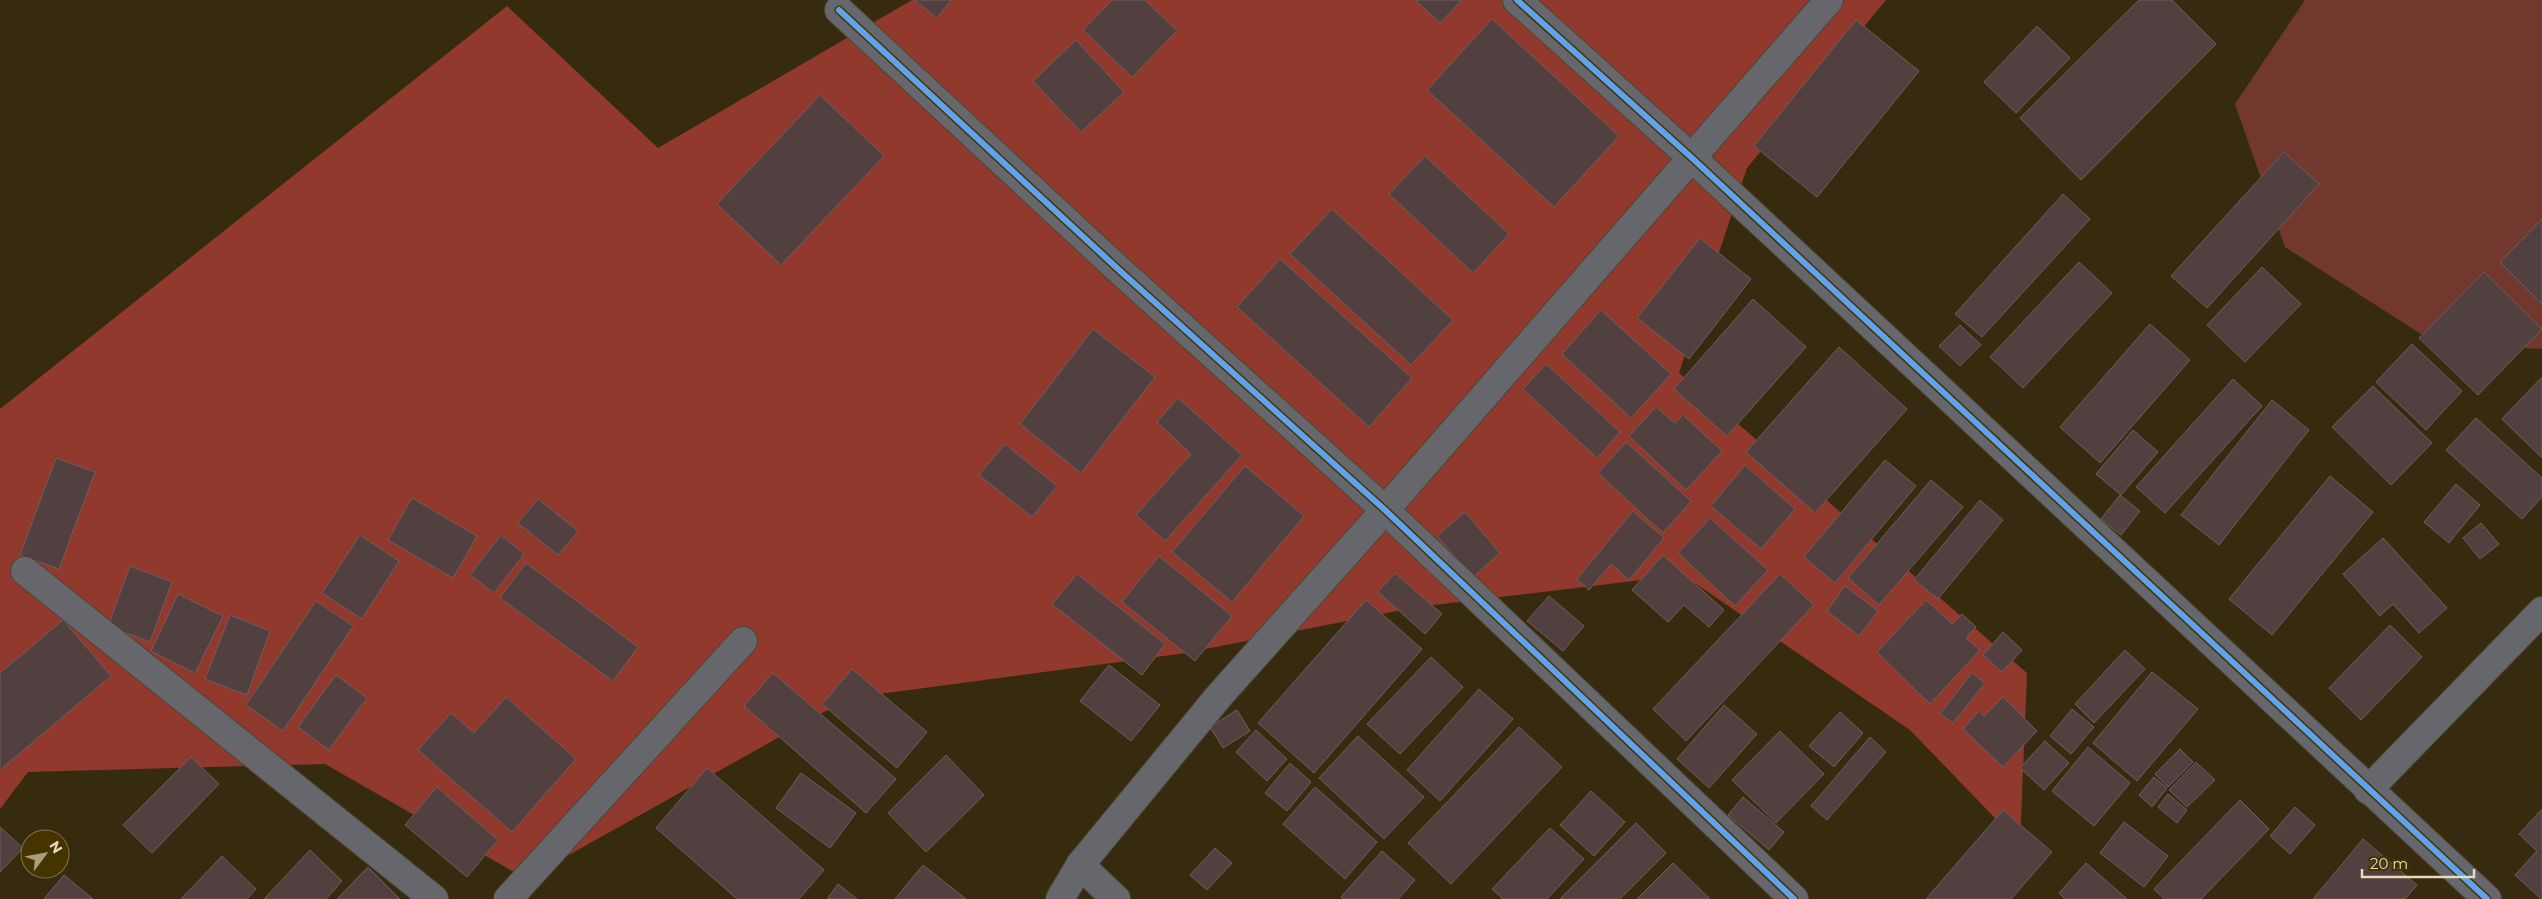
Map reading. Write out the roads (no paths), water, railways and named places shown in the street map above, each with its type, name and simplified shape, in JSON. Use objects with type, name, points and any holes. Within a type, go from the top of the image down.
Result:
[{"type":"street","points":[[1517,0],[1692,158],[2487,899]]},
{"type":"street","points":[[1060,899],[1080,865],[1218,696],[1385,510],[1829,0]]},
{"type":"street","points":[[839,10],[1126,275],[1385,510],[1794,899]]},
{"type":"street","points":[[25,571],[434,899]]},
{"type":"street","points":[[2368,790],[2542,611]]},
{"type":"street","points":[[508,899],[743,641]]},
{"type":"street","points":[[1080,865],[1116,899]]}]
